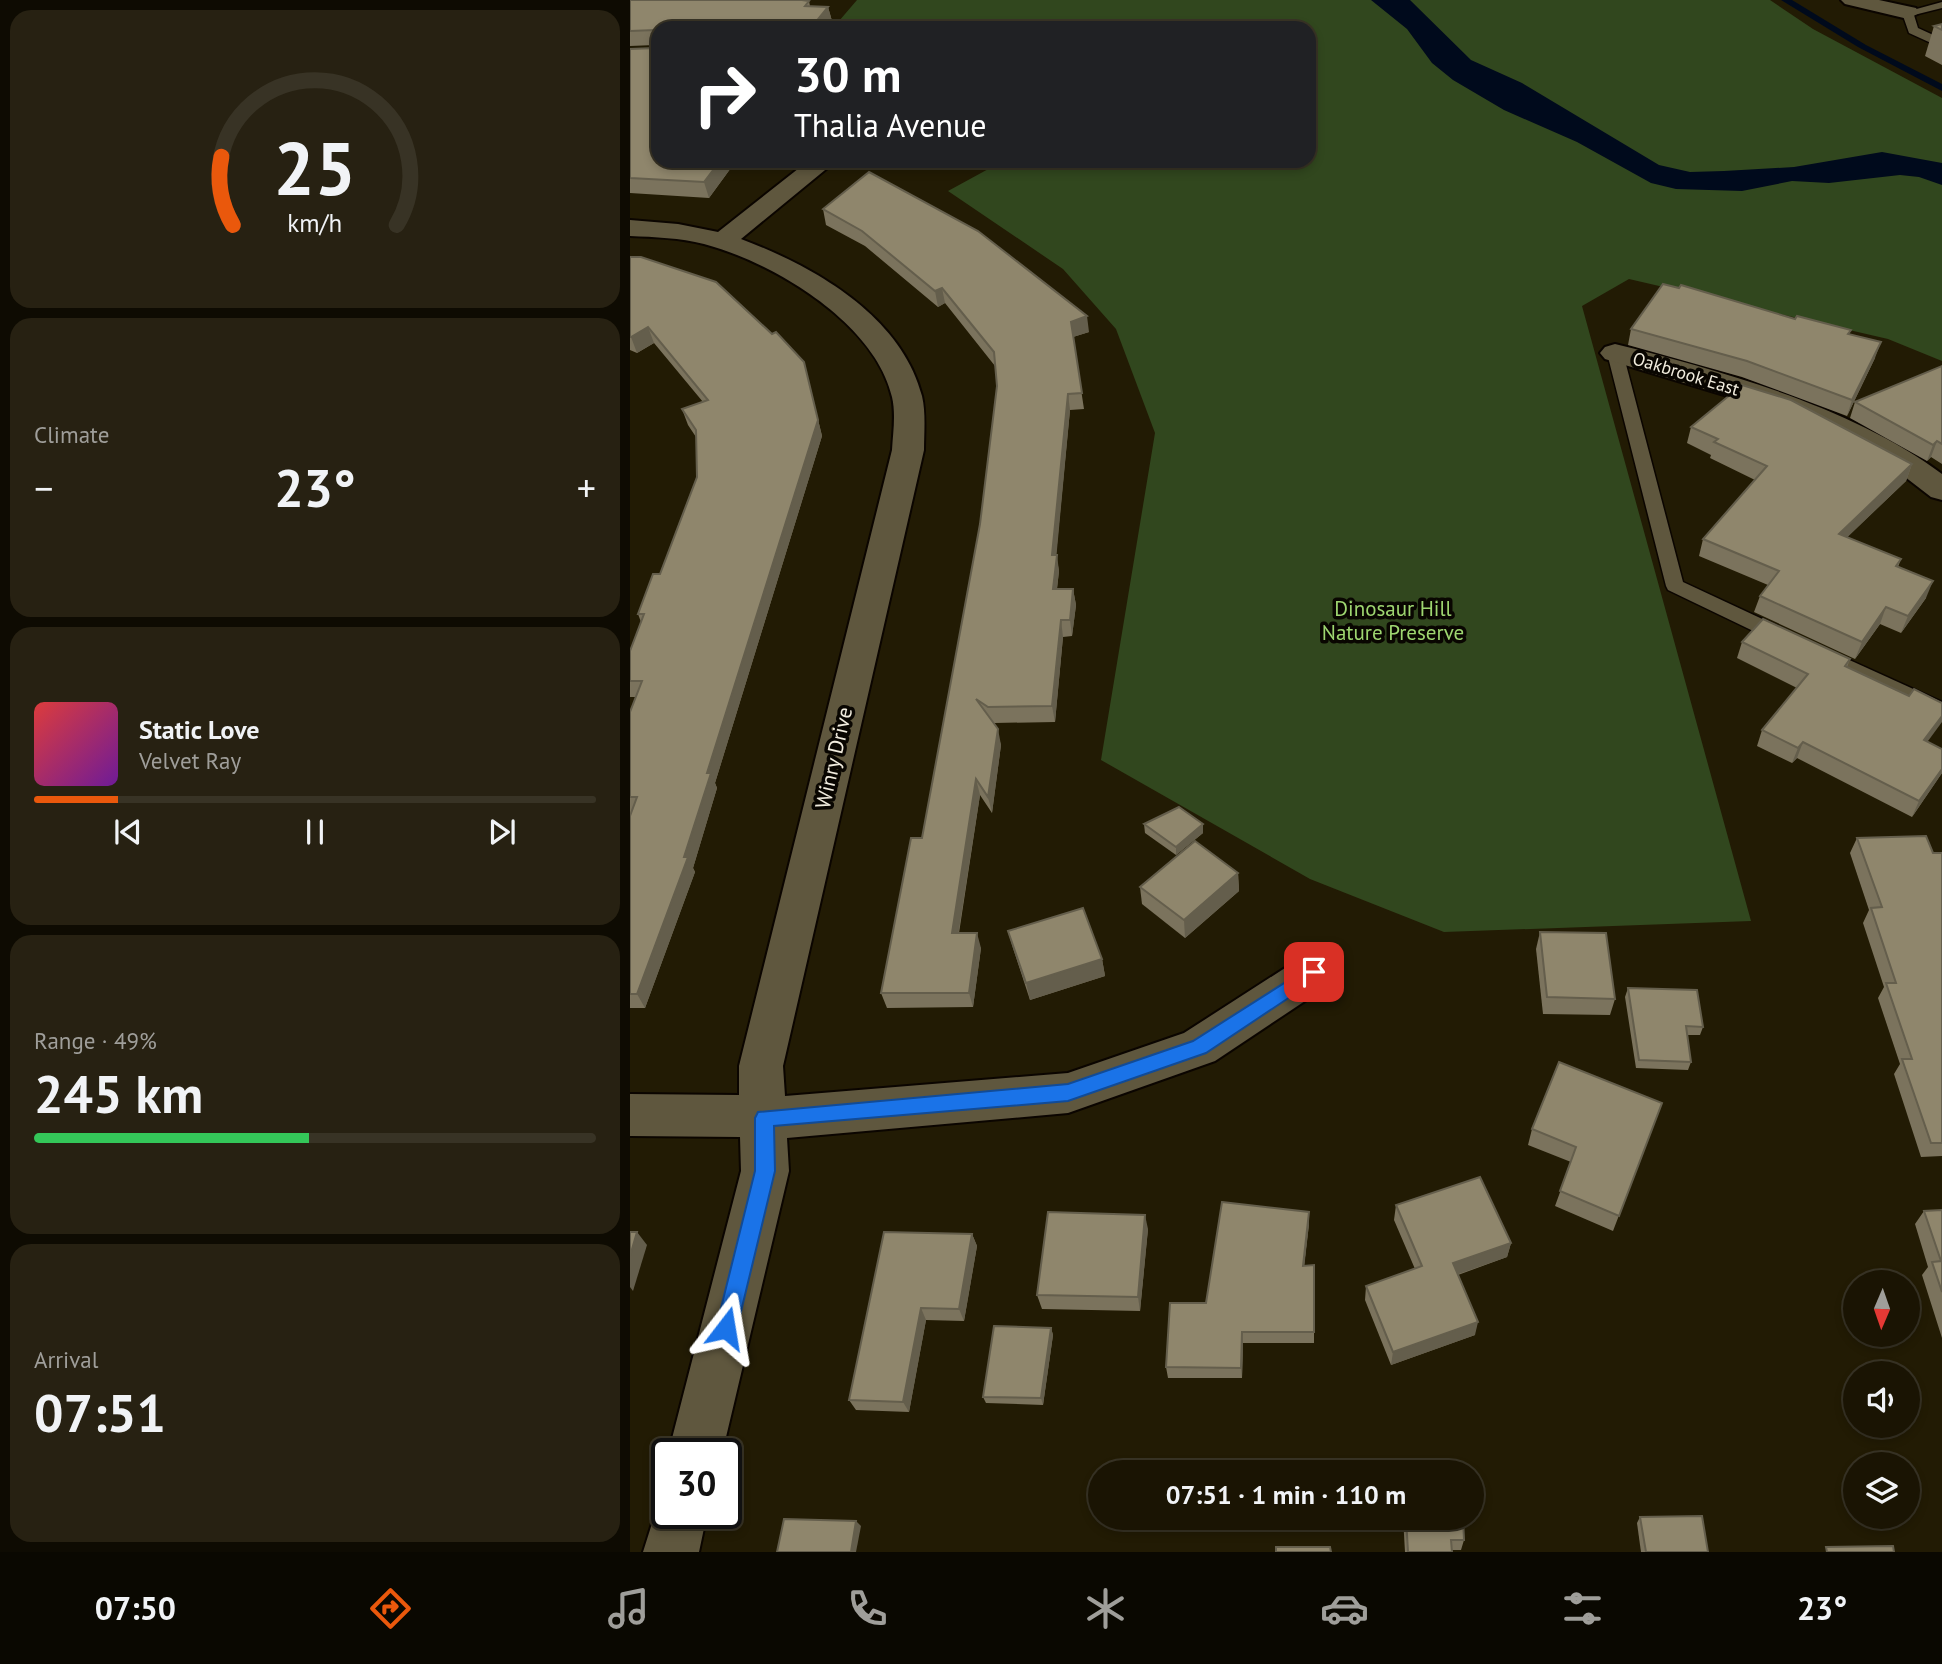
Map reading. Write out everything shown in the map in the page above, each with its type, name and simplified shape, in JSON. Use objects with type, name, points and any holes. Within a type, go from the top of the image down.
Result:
[{"type":"street","points":[[1852,0],[1908,13]]},
{"type":"street","points":[[723,241],[778,194],[814,168]]},
{"type":"street","name":"Winry Drive","points":[[630,228],[657,229],[723,241],[770,260],[819,289],[863,323],[894,363],[907,397],[908,450],[761,1066],[765,1118],[764,1177],[699,1438]]},
{"type":"street","name":"Oakbrook East","points":[[1615,353],[1798,408],[1908,463],[1942,490]]},
{"type":"street","points":[[630,1115],[811,1117],[1068,1093],[1199,1047],[1314,972]]},
{"type":"street","points":[[671,1552],[676,1529]]},
{"type":"lane","points":[[1942,5],[1908,13],[1913,30],[1942,44]]},
{"type":"lane","points":[[1615,353],[1675,586],[1942,710]]},
{"type":"green space","name":"Dinosaur Hill Nature Preserve","points":[[857,0],[1770,0],[1813,29],[1942,98],[1942,361],[1888,339],[1629,279],[1582,306],[1751,921],[1444,932],[1310,879],[1101,760],[1155,433],[1116,329],[1063,269],[948,191],[990,168],[1316,168],[1316,21],[839,21]]},
{"type":"water","points":[[1371,0],[1410,0],[1471,60],[1522,83],[1659,165],[1690,172],[1794,167],[1882,152],[1942,163],[1942,185],[1919,177],[1900,175],[1829,183],[1792,181],[1742,191],[1676,189],[1651,183],[1577,142],[1504,110],[1453,80],[1432,63],[1407,29]]},
{"type":"water","points":[[1781,0],[1792,0],[1866,45],[1942,84],[1942,91],[1858,47]]},
{"type":"building","points":[[630,0],[802,0],[809,1],[805,6],[828,7],[817,21],[651,21],[651,30],[630,31]]},
{"type":"building","points":[[651,48],[651,168],[715,168],[704,182],[630,178],[630,49]]},
{"type":"building","points":[[869,172],[978,231],[1087,316],[1071,322],[1082,393],[1068,394],[1052,555],[1057,555],[1053,589],[1073,589],[1070,620],[1061,620],[1052,706],[988,707],[976,699],[998,729],[988,797],[976,779],[952,933],[977,933],[969,993],[881,993],[911,838],[922,838],[980,524],[997,386],[994,352],[942,288],[935,291],[862,231],[823,209]]},
{"type":"building","points":[[630,257],[641,257],[716,282],[772,334],[776,332],[804,362],[818,420],[707,773],[711,773],[684,857],[688,857],[637,994],[630,994],[630,816],[637,797],[630,797],[630,712],[642,681],[630,681],[630,651],[644,614],[638,614],[653,574],[660,574],[697,477],[696,430],[682,409],[708,400],[648,327],[630,337]]},
{"type":"building","points":[[1663,284],[1679,288],[1681,285],[1795,319],[1797,316],[1851,330],[1848,334],[1881,342],[1852,400],[1747,361],[1631,329]]},
{"type":"building","points":[[1942,366],[1942,444],[1937,441],[1933,445],[1855,402]]},
{"type":"building","points":[[1742,385],[1791,400],[1912,464],[1839,534],[1901,559],[1896,566],[1933,581],[1908,616],[1886,607],[1862,642],[1760,596],[1779,571],[1703,539],[1767,466],[1714,442],[1718,439],[1691,427]]},
{"type":"building","points":[[1763,619],[1850,659],[1845,666],[1909,696],[1914,689],[1942,703],[1942,716],[1924,740],[1942,749],[1942,769],[1919,801],[1803,742],[1798,748],[1762,730],[1808,674],[1742,642]]},
{"type":"building","points":[[1179,807],[1203,824],[1176,847],[1144,824]]},
{"type":"building","points":[[1926,836],[1933,853],[1942,853],[1942,1143],[1931,1143],[1902,1059],[1912,1059],[1886,983],[1896,983],[1871,908],[1882,907],[1857,838]]},
{"type":"building","points":[[1195,841],[1238,873],[1184,920],[1140,887]]},
{"type":"building","points":[[1083,908],[1102,959],[1026,983],[1008,931]]},
{"type":"building","points":[[1540,932],[1606,933],[1615,999],[1547,997]]},
{"type":"building","points":[[1628,988],[1697,990],[1703,1027],[1686,1026],[1691,1062],[1639,1060]]},
{"type":"building","points":[[1559,1062],[1662,1103],[1619,1216],[1560,1191],[1576,1147],[1532,1129]]},
{"type":"building","points":[[1480,1177],[1511,1243],[1453,1263],[1478,1322],[1393,1352],[1366,1286],[1422,1266],[1396,1205]]},
{"type":"building","points":[[1222,1202],[1309,1212],[1303,1266],[1314,1265],[1314,1332],[1242,1332],[1241,1368],[1166,1367],[1170,1303],[1206,1303]]},
{"type":"building","points":[[1942,1210],[1942,1292],[1932,1262],[1941,1261],[1924,1211]]},
{"type":"building","points":[[1048,1212],[1145,1215],[1138,1297],[1037,1295]]},
{"type":"building","points":[[630,1232],[637,1232],[630,1256]]},
{"type":"building","points":[[884,1232],[972,1234],[959,1309],[921,1308],[903,1402],[849,1400]]},
{"type":"building","points":[[994,1326],[1051,1328],[1041,1398],[983,1397]]},
{"type":"building","points":[[1702,1516],[1708,1552],[1646,1552],[1640,1517]]},
{"type":"building","points":[[784,1519],[856,1521],[851,1552],[777,1552]]},
{"type":"building","points":[[1407,1530],[1464,1530],[1464,1540],[1451,1540],[1452,1552],[1408,1552]]},
{"type":"building","points":[[1893,1546],[1894,1552],[1827,1552],[1826,1547]]},
{"type":"building","points":[[1276,1547],[1330,1547],[1331,1552],[1276,1552]]},
{"type":"route","points":[[726,1328],[765,1171],[765,1118],[811,1117],[1068,1093],[1199,1047],[1314,972]]}]
